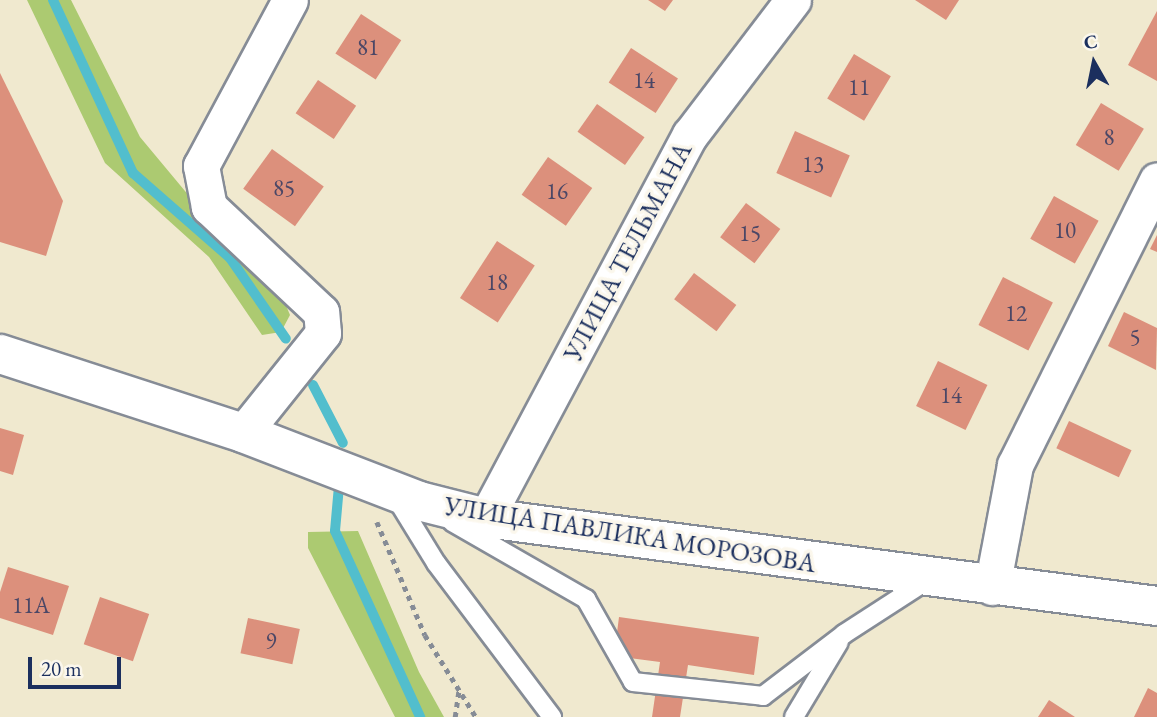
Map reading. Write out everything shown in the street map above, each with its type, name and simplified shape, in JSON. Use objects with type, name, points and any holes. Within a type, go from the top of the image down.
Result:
[{"type":"street","points":[[243,433],[323,333],[321,312],[209,207],[201,166],[290,0]]},
{"type":"street","name":"УЛИЦА ТЕЛЬМАНА","points":[[486,518],[690,135],[793,0]]},
{"type":"street","points":[[992,587],[1015,465],[1157,180]]},
{"type":"street","name":"УЛИЦА ПАВЛИКА МОРОЗОВА","points":[[0,354],[243,433],[391,491],[486,518],[929,579],[1157,606]]},
{"type":"lane","points":[[391,491],[586,599],[633,682],[763,696],[844,634],[929,579]]},
{"type":"lane","points":[[391,491],[436,563],[552,717]]},
{"type":"lane","points":[[794,717],[844,634]]},
{"type":"path","points":[[391,491],[425,635],[476,717]]},
{"type":"path","points":[[455,717],[459,689]]},
{"type":"green space","points":[[27,0],[71,0],[140,137],[205,215],[280,291],[290,315],[281,332],[262,335],[209,257],[105,163]]},
{"type":"green space","points":[[358,531],[419,672],[444,717],[395,717],[308,548],[308,532]]},
{"type":"building","points":[[648,0],[673,0],[665,11]]},
{"type":"building","points":[[915,0],[959,0],[946,20]]},
{"type":"building","points":[[1157,11],[1157,81],[1128,65]]},
{"type":"building","points":[[361,14],[401,40],[376,80],[335,53]]},
{"type":"building","points":[[631,48],[678,78],[656,113],[609,82]]},
{"type":"building","points":[[854,54],[891,76],[864,121],[827,99]]},
{"type":"building","points":[[0,73],[63,201],[46,256],[0,242]]},
{"type":"building","points":[[318,80],[356,106],[334,139],[296,113]]},
{"type":"building","points":[[1101,103],[1144,129],[1119,171],[1076,145]]},
{"type":"building","points":[[597,104],[645,137],[625,165],[577,132]]},
{"type":"building","points":[[795,131],[850,155],[831,197],[776,173]]},
{"type":"building","points":[[272,149],[324,187],[295,226],[243,189]]},
{"type":"building","points":[[548,157],[592,188],[566,226],[522,195]]},
{"type":"building","points":[[1054,196],[1099,221],[1075,264],[1030,239]]},
{"type":"building","points":[[746,203],[780,229],[754,263],[720,237]]},
{"type":"building","points":[[1157,235],[1157,252],[1150,249]]},
{"type":"building","points":[[497,241],[535,266],[498,323],[460,298]]},
{"type":"building","points":[[694,273],[736,305],[716,331],[674,299]]},
{"type":"building","points":[[1003,277],[1053,302],[1028,351],[978,325]]},
{"type":"building","points":[[1124,312],[1157,328],[1156,370],[1108,346]]},
{"type":"building","points":[[938,361],[987,385],[966,430],[916,406]]},
{"type":"building","points":[[1069,421],[1132,450],[1119,477],[1056,448]]},
{"type":"building","points":[[0,428],[24,435],[13,475],[0,471]]},
{"type":"building","points":[[8,567],[69,586],[53,635],[0,618],[0,592]]},
{"type":"building","points":[[100,597],[149,614],[133,661],[84,644]]},
{"type":"building","points":[[619,617],[759,637],[754,675],[688,665],[680,717],[652,717],[660,662],[614,656]]},
{"type":"building","points":[[248,618],[300,629],[292,664],[241,653]]},
{"type":"building","points":[[1148,688],[1157,693],[1157,717],[1134,717]]},
{"type":"building","points":[[1049,700],[1075,717],[1038,717]]},
{"type":"waterway","points":[[53,0],[133,173],[230,258],[286,339]]},
{"type":"waterway","points":[[313,385],[343,443]]},
{"type":"waterway","points":[[339,486],[335,531],[420,717]]}]
